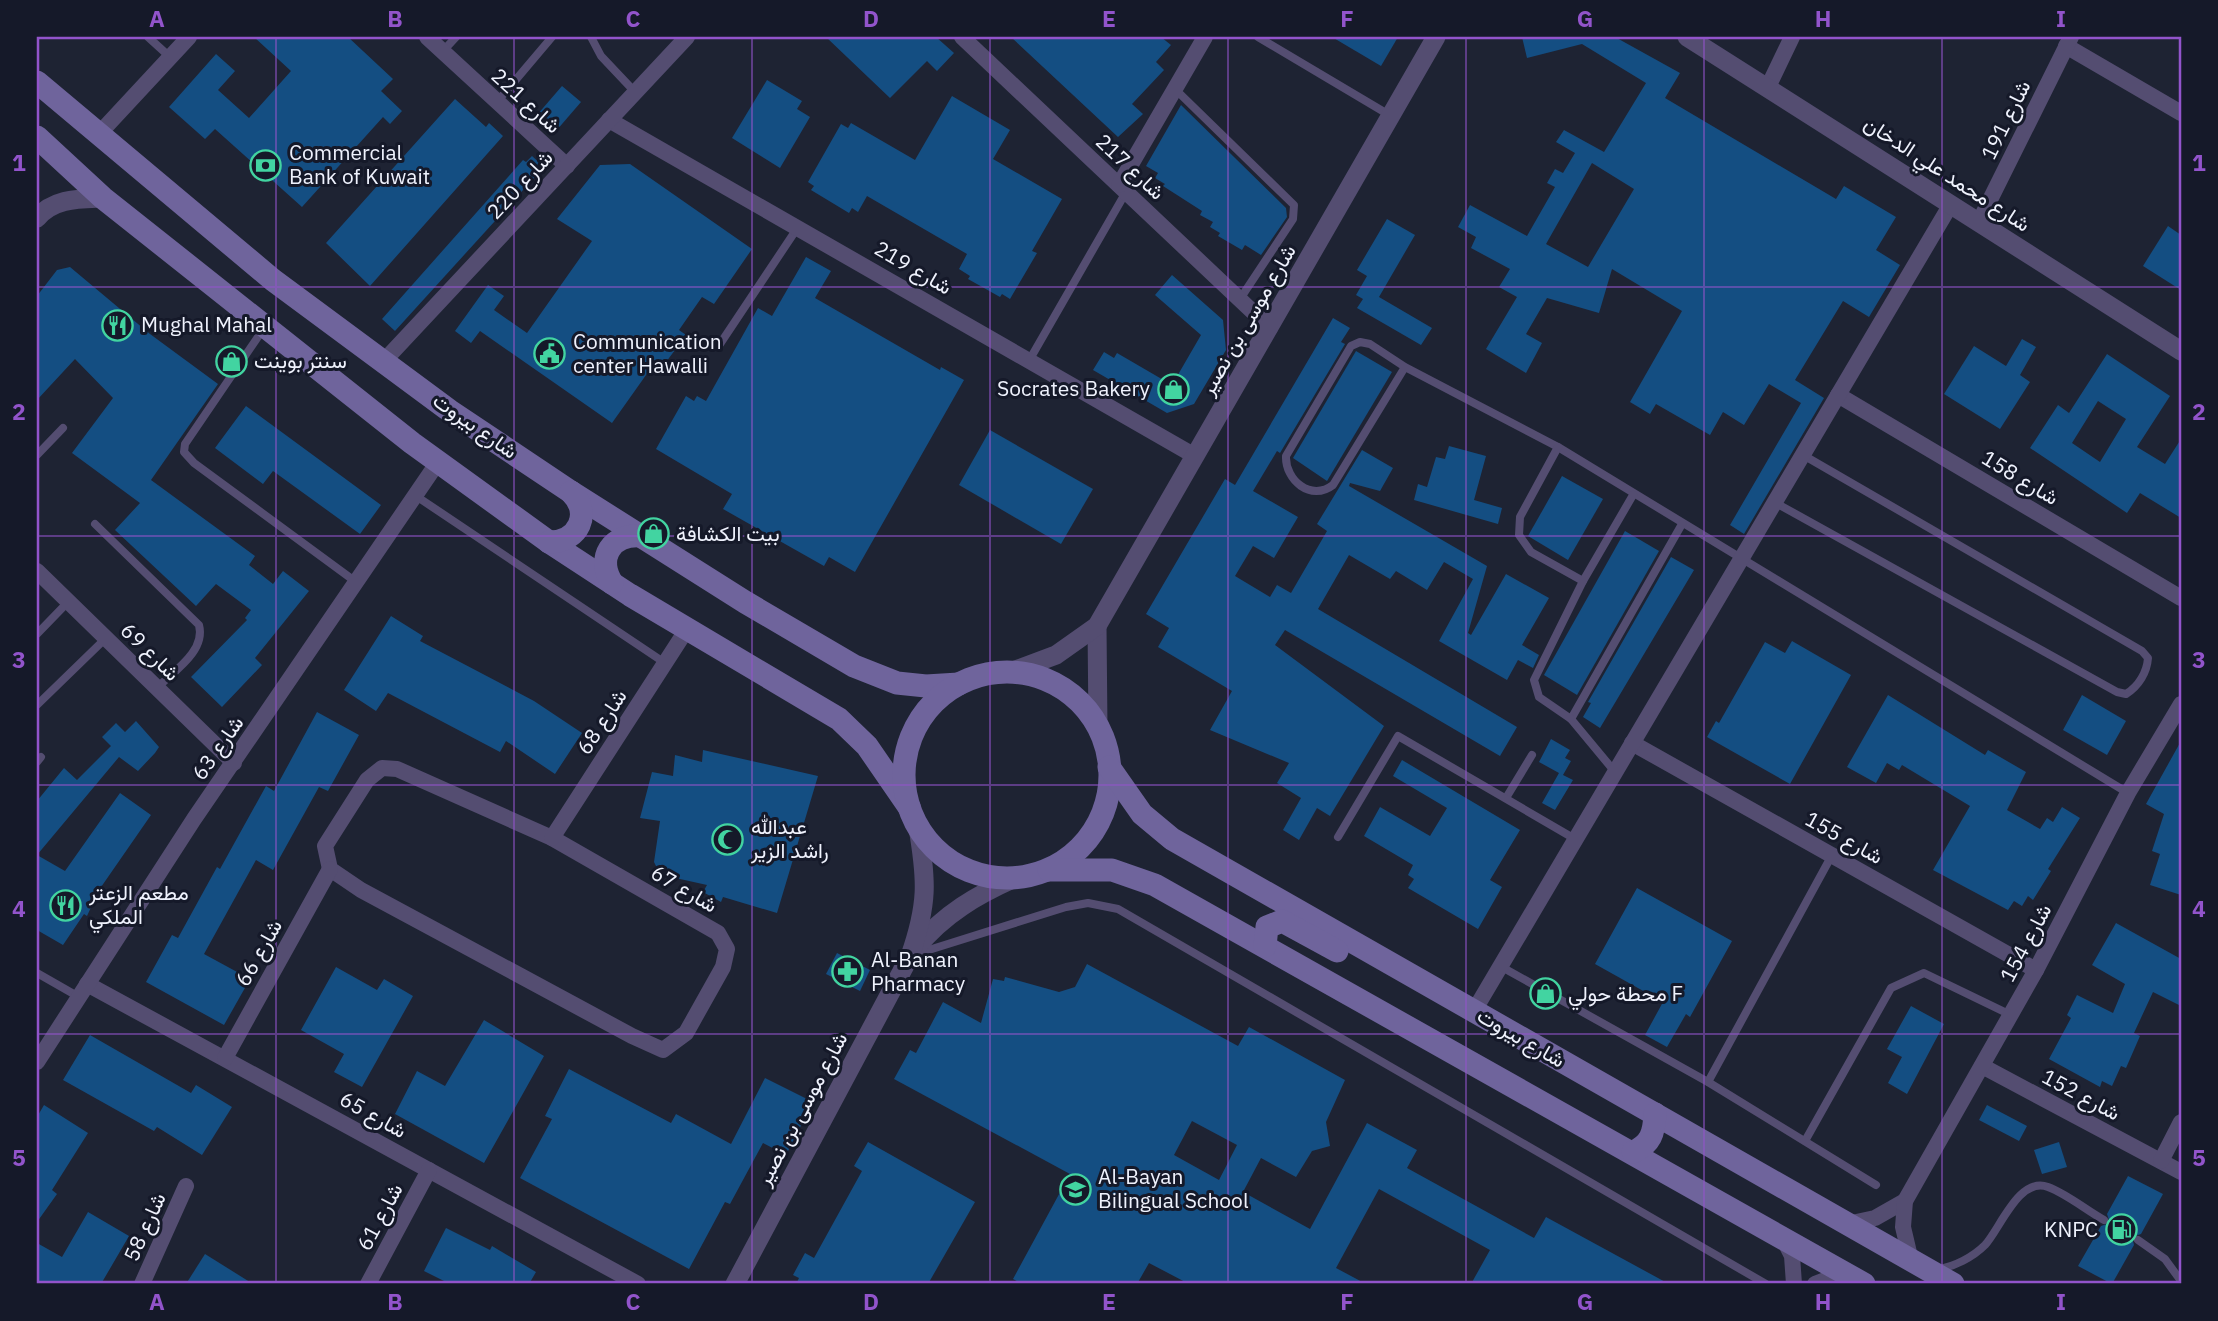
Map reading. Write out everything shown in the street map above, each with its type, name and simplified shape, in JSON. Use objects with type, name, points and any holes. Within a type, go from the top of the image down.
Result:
[{"type":"main road","name":"شارع بيروت","points":[[37,82],[273,281],[383,362],[570,492],[745,602],[865,671],[897,683],[926,687],[959,684]]},
{"type":"main road","points":[[37,137],[103,198],[264,328],[438,462],[549,542],[612,583],[839,719],[873,754],[909,807],[918,828],[932,846],[950,861],[970,872],[992,877],[1015,878],[1049,870],[1099,869],[1126,873],[1155,885],[1864,1284]]},
{"type":"main road","points":[[549,542],[567,539],[580,526],[581,507],[570,492]]},
{"type":"main road","points":[[612,583],[606,572],[609,548],[629,535],[641,536]]},
{"type":"main road","points":[[909,807],[904,766],[908,746],[927,709],[959,684],[992,673],[1010,672],[1045,680],[1076,699],[1098,728],[1109,767],[1109,785],[1100,820],[1079,850],[1049,870]]},
{"type":"main road","name":"شارع بيروت","points":[[1109,767],[1133,804],[1162,832],[1953,1284]]},
{"type":"main road","points":[[1265,946],[1267,926],[1282,921],[1388,978],[1444,994]]},
{"type":"main road","points":[[1633,1152],[1643,1147],[1651,1138],[1655,1114]]},
{"type":"street","points":[[97,135],[189,37]]},
{"type":"street","name":"شارع 221","points":[[427,37],[567,166]]},
{"type":"street","name":"شارع 220","points":[[383,362],[687,37]]},
{"type":"street","name":"شارع 217","points":[[962,37],[1270,328]]},
{"type":"street","points":[[1123,189],[1205,37]]},
{"type":"street","name":"شارع موسى بن نصير","points":[[1010,672],[1056,655],[1097,626],[1436,37]]},
{"type":"street","name":"شارع محمد علي الدخان","points":[[1687,37],[2181,351]]},
{"type":"street","points":[[1768,87],[1792,37]]},
{"type":"street","points":[[2068,41],[2181,113]]},
{"type":"street","name":"شارع 191","points":[[1979,222],[2068,41]]},
{"type":"street","name":"شارع 219","points":[[609,120],[1195,456]]},
{"type":"street","points":[[37,218],[46,208],[72,199],[103,198]]},
{"type":"street","points":[[1474,1011],[1951,204]]},
{"type":"street","name":"شارع 158","points":[[1838,395],[2181,598]]},
{"type":"street","name":"شارع 63","points":[[37,1062],[234,763],[438,462]]},
{"type":"street","name":"شارع 69","points":[[37,571],[234,763]]},
{"type":"street","points":[[1097,626],[1098,728]]},
{"type":"street","name":"شارع 68","points":[[552,838],[687,629]]},
{"type":"street","name":"شارع 154","points":[[1920,1266],[1903,1227],[1905,1201],[2036,970],[2129,793],[2179,713]]},
{"type":"street","name":"شارع 155","points":[[1632,743],[2036,970]]},
{"type":"street","name":"شارع 67","points":[[382,768],[397,769],[552,838],[718,933],[727,949],[723,967],[686,1033],[663,1050],[632,1036],[361,890],[330,869],[325,846],[367,780],[382,768]]},
{"type":"street","name":"شارع موسى بن نصير","points":[[735,1284],[910,956],[925,905],[925,874],[918,828]]},
{"type":"street","name":"شارع 66","points":[[225,1058],[330,869]]},
{"type":"street","name":"شارع موسى بن نصير","points":[[910,956],[951,913],[969,900],[1015,878]]},
{"type":"street","name":"شارع 65","points":[[83,990],[225,1058],[638,1284]]},
{"type":"street","name":"شارع 152","points":[[1982,1066],[2181,1172]]},
{"type":"street","points":[[2161,1161],[2181,1122]]},
{"type":"street","name":"شارع 61","points":[[368,1284],[429,1170]]},
{"type":"street","name":"شارع 58","points":[[142,1284],[186,1186]]},
{"type":"street","points":[[1847,1224],[1875,1218],[1905,1201]]},
{"type":"street","points":[[1783,1238],[1792,1256],[1794,1284]]},
{"type":"street","points":[[1815,1284],[1843,1273]]},
{"type":"lane","points":[[148,37],[170,57]]},
{"type":"lane","points":[[443,51],[456,37]]},
{"type":"lane","points":[[497,102],[552,37]]},
{"type":"lane","points":[[591,37],[601,56],[635,92]]},
{"type":"lane","points":[[1258,37],[1391,116]]},
{"type":"lane","points":[[1175,89],[1294,205],[1293,219],[1240,299]]},
{"type":"lane","points":[[1030,359],[1123,189]]},
{"type":"lane","points":[[720,344],[797,227]]},
{"type":"lane","points":[[264,328],[185,444],[184,452],[194,463],[356,582]]},
{"type":"lane","points":[[1405,367],[1333,485],[1325,491],[1314,492],[1290,478],[1285,468],[1286,456],[1351,346],[1360,341],[1370,344],[1405,367],[1558,447],[1633,495],[2129,793]]},
{"type":"lane","points":[[37,456],[63,428]]},
{"type":"lane","points":[[1558,447],[1520,517],[1518,535],[1531,552],[1583,581]]},
{"type":"lane","points":[[1774,502],[2117,692],[2126,694],[2135,689],[2148,668],[2148,658],[2142,651],[1802,454]]},
{"type":"lane","points":[[1615,772],[1571,719],[1545,703],[1539,696],[1534,680],[1583,581],[1633,495]]},
{"type":"lane","points":[[416,496],[665,663]]},
{"type":"lane","points":[[95,524],[199,625],[202,637],[197,649],[158,688]]},
{"type":"lane","points":[[1571,719],[1682,524]]},
{"type":"lane","points":[[37,634],[68,602]]},
{"type":"lane","points":[[37,705],[106,638]]},
{"type":"lane","points":[[1338,837],[1398,736],[1575,839]]},
{"type":"lane","points":[[1506,798],[1532,755]]},
{"type":"lane","points":[[1708,1083],[1832,855]]},
{"type":"lane","points":[[910,956],[1066,907],[1088,903],[1118,909],[1766,1284]]},
{"type":"lane","points":[[1500,966],[1708,1083],[1876,1185]]},
{"type":"lane","points":[[37,973],[83,990]]},
{"type":"lane","points":[[1805,1141],[1891,989],[1924,973],[2011,1015]]},
{"type":"lane","points":[[1920,1266],[1959,1262],[1983,1247],[2014,1202],[2032,1188],[2047,1186],[2104,1220]]},
{"type":"lane","points":[[2138,1240],[2165,1259],[2181,1280]]},
{"type":"building","points":[[254,37],[348,37],[393,79],[381,91],[402,111],[390,124],[383,117],[302,207],[215,129],[205,139],[169,107],[216,54],[235,71],[218,90],[249,118],[291,71]]},
{"type":"building","points":[[826,37],[936,37],[954,53],[937,71],[927,61],[890,98]]},
{"type":"building","points":[[1011,37],[1161,37],[1171,45],[1156,62],[1164,70],[1132,104],[1143,114],[1118,137]]},
{"type":"building","points":[[1332,37],[1398,37],[1381,66]]},
{"type":"building","points":[[1522,37],[1615,37],[1680,73],[1665,98],[1836,199],[1844,186],[1896,217],[1876,250],[1900,265],[1869,317],[1843,301],[1795,380],[1824,398],[1744,534],[1730,525],[1801,403],[1769,384],[1744,425],[1723,412],[1710,435],[1656,404],[1650,414],[1630,402],[1682,311],[1612,269],[1599,313],[1547,298],[1526,334],[1542,343],[1526,373],[1486,349],[1517,297],[1499,287],[1510,269],[1471,248],[1476,237],[1458,227],[1470,205],[1527,236],[1555,187],[1547,183],[1555,169],[1563,173],[1575,153],[1556,142],[1564,130],[1604,152],[1646,83],[1582,44],[1527,58]],"holes":[[[1592,163],[1634,189],[1588,267],[1546,244]]]},
{"type":"building","points":[[767,80],[802,101],[797,109],[810,117],[780,168],[732,138]]},
{"type":"building","points":[[562,86],[581,102],[556,131],[537,115]]},
{"type":"building","points":[[952,96],[1010,130],[993,159],[1062,199],[1032,251],[1037,253],[1010,299],[1002,294],[1000,297],[968,279],[970,276],[959,269],[967,254],[867,196],[858,212],[852,208],[849,213],[811,190],[814,186],[808,182],[841,124],[848,128],[851,123],[915,160]]},
{"type":"building","points":[[455,99],[486,127],[489,123],[503,136],[370,286],[326,243]]},
{"type":"building","points":[[1181,105],[1286,208],[1287,217],[1261,255],[1245,245],[1242,250],[1218,236],[1220,233],[1210,227],[1213,222],[1200,215],[1202,211],[1163,186],[1165,184],[1155,178],[1158,173],[1146,166]]},
{"type":"building","points":[[532,156],[544,167],[395,331],[382,319],[523,160],[526,162]]},
{"type":"building","points":[[630,164],[752,249],[714,304],[702,297],[679,330],[686,335],[658,373],[651,368],[612,423],[480,331],[471,343],[455,331],[488,285],[504,296],[494,310],[527,333],[592,241],[557,219],[600,165]]},
{"type":"building","points":[[1387,219],[1415,235],[1379,297],[1432,328],[1421,345],[1357,308],[1363,299],[1356,295],[1367,276],[1357,270]]},
{"type":"building","points":[[2168,226],[2181,235],[2181,290],[2143,266]]},
{"type":"building","points":[[806,257],[831,271],[815,298],[940,370],[941,367],[964,380],[855,572],[829,557],[824,566],[723,509],[732,494],[656,449],[686,396],[694,401],[697,396],[706,401],[758,308],[772,316]]},
{"type":"building","points":[[70,267],[150,334],[218,384],[151,480],[255,556],[249,565],[273,584],[283,571],[309,591],[255,658],[262,665],[222,707],[191,677],[247,620],[245,618],[251,610],[216,584],[196,606],[115,530],[140,503],[72,453],[113,398],[75,359],[37,400],[37,296],[57,270]]},
{"type":"building","points":[[1172,275],[1223,320],[1226,350],[1194,404],[1167,413],[1093,370],[1104,352],[1114,358],[1117,353],[1172,385],[1201,335],[1155,295]]},
{"type":"building","points":[[1333,318],[1350,328],[1341,342],[1345,344],[1280,453],[1277,451],[1253,491],[1298,517],[1274,558],[1253,546],[1235,576],[1270,597],[1277,585],[1291,593],[1327,531],[1317,524],[1362,450],[1393,468],[1380,491],[1350,483],[1349,486],[1487,566],[1468,633],[1471,635],[1506,574],[1549,598],[1522,645],[1539,655],[1533,668],[1518,660],[1507,680],[1439,641],[1473,579],[1444,562],[1427,590],[1396,571],[1390,579],[1349,555],[1318,609],[1517,727],[1500,756],[1285,630],[1275,645],[1384,726],[1330,816],[1317,808],[1299,840],[1283,830],[1301,798],[1277,783],[1289,763],[1210,730],[1232,691],[1158,647],[1169,628],[1146,614],[1225,479],[1235,485]]},
{"type":"building","points":[[2022,339],[2036,347],[2020,375],[2030,382],[2000,429],[1944,394],[1974,346],[2006,366]]},
{"type":"building","points":[[1356,351],[1392,372],[1327,481],[1293,458]]},
{"type":"building","points":[[2107,354],[2170,396],[2137,447],[2165,464],[2181,439],[2181,518],[2140,493],[2127,513],[2030,448],[2058,405],[2069,413]],"holes":[[[2098,401],[2126,419],[2100,462],[2072,443]]]},
{"type":"building","points":[[246,406],[381,505],[360,534],[273,471],[263,484],[215,448]]},
{"type":"building","points":[[990,430],[1093,489],[1061,544],[959,485]]},
{"type":"building","points":[[1449,446],[1486,456],[1474,500],[1502,508],[1498,524],[1414,500],[1418,484],[1427,487],[1436,457],[1445,459]]},
{"type":"building","points":[[1562,476],[1603,499],[1568,560],[1528,536]]},
{"type":"building","points":[[1625,531],[1659,551],[1577,695],[1544,675]]},
{"type":"building","points":[[1671,557],[1694,570],[1600,728],[1583,717],[1591,703],[1588,702]]},
{"type":"building","points":[[391,616],[423,636],[420,641],[534,701],[582,733],[555,774],[506,741],[500,752],[388,693],[376,711],[344,690]]},
{"type":"building","points":[[1792,641],[1851,675],[1790,784],[1707,737],[1716,721],[1719,723],[1765,642],[1785,653]]},
{"type":"building","points":[[1888,695],[1985,755],[1988,750],[2026,772],[2007,810],[2040,829],[2047,818],[2053,822],[2062,807],[2080,818],[2048,869],[2051,871],[2033,900],[2028,896],[2022,906],[2014,901],[2008,910],[1933,870],[1970,806],[1902,765],[1899,770],[1887,763],[1876,783],[1847,767]]},
{"type":"building","points":[[2082,695],[2126,721],[2107,755],[2063,730]]},
{"type":"building","points":[[317,712],[359,735],[328,791],[319,787],[273,870],[256,860],[204,954],[250,979],[224,1025],[146,982],[172,935],[178,938],[266,786],[274,791]]},
{"type":"building","points":[[136,721],[159,747],[155,753],[138,771],[119,757],[37,855],[37,801],[64,768],[77,780],[111,746],[102,737],[116,723],[125,732]]},
{"type":"building","points":[[1551,739],[1570,750],[1565,758],[1571,761],[1563,775],[1573,780],[1555,810],[1542,803],[1559,773],[1539,762]]},
{"type":"building","points":[[2181,741],[2181,895],[2150,885],[2160,854],[2152,851],[2164,814],[2146,804]]},
{"type":"building","name":"عبدالله راشد الزير","points":[[703,750],[818,776],[777,913],[723,897],[721,902],[703,892],[707,885],[671,877],[672,871],[657,868],[654,862],[660,821],[640,818],[652,772],[673,776],[675,755],[702,762]]},
{"type":"building","points":[[1402,760],[1520,830],[1490,880],[1502,887],[1478,929],[1408,888],[1414,879],[1408,875],[1413,865],[1364,836],[1380,807],[1430,836],[1447,808],[1393,776]]},
{"type":"building","points":[[120,793],[151,815],[99,890],[87,916],[84,914],[63,945],[37,930],[37,855],[65,871]]},
{"type":"building","points":[[1637,888],[1732,941],[1690,1017],[1686,1014],[1667,1047],[1645,1035],[1663,1002],[1595,964]]},
{"type":"building","points":[[2116,923],[2181,959],[2181,1006],[2153,992],[2134,1033],[2140,1036],[2126,1068],[2121,1066],[2112,1086],[2102,1081],[2100,1087],[2049,1059],[2071,1018],[2067,1015],[2077,995],[2113,1013],[2125,984],[2092,965]]},
{"type":"building","name":"Al-Banan Pharmacy","points":[[837,953],[870,970],[860,991],[826,974]]},
{"type":"building","points":[[1087,964],[1238,1046],[1249,1027],[1345,1080],[1326,1122],[1330,1146],[1312,1151],[1296,1177],[1261,1158],[1243,1192],[1310,1229],[1367,1123],[1417,1150],[1407,1168],[1534,1238],[1546,1217],[1669,1284],[1471,1284],[1490,1250],[1379,1189],[1336,1268],[1366,1284],[1189,1284],[1149,1263],[1137,1284],[1022,1284],[1013,1279],[1070,1174],[894,1079],[910,1050],[916,1053],[943,1002],[981,1023],[993,979],[1004,981],[1005,977],[1059,992],[1075,987]],"holes":[[[1192,1121],[1237,1145],[1219,1180],[1174,1155]]]},
{"type":"building","points":[[336,967],[377,990],[384,979],[413,996],[362,1087],[334,1072],[344,1054],[301,1030]]},
{"type":"building","points":[[1911,1006],[1944,1024],[1907,1094],[1888,1083],[1902,1057],[1887,1049]]},
{"type":"building","points":[[484,1020],[544,1056],[484,1163],[395,1114],[417,1071],[445,1086]]},
{"type":"building","points":[[90,1035],[191,1093],[196,1085],[232,1107],[202,1155],[157,1127],[154,1131],[63,1080]]},
{"type":"building","points":[[569,1069],[671,1123],[676,1114],[731,1144],[765,1078],[813,1102],[786,1155],[763,1143],[730,1204],[725,1202],[689,1269],[520,1178],[552,1119],[545,1116]]},
{"type":"building","points":[[44,1105],[88,1133],[52,1190],[57,1194],[37,1222],[37,1117]]},
{"type":"building","points":[[1987,1105],[2027,1126],[2019,1141],[1979,1120]]},
{"type":"building","points":[[868,1142],[975,1202],[928,1284],[796,1284],[799,1278],[793,1275],[805,1253],[814,1258],[862,1171],[854,1166]]},
{"type":"building","points":[[2059,1142],[2067,1167],[2042,1174],[2034,1150]]},
{"type":"building","name":"KNPC","points":[[2128,1176],[2163,1194],[2141,1234],[2132,1237],[2134,1245],[2112,1284],[2078,1266],[2101,1226],[2110,1223],[2107,1214]]},
{"type":"building","points":[[88,1212],[129,1236],[101,1284],[37,1284],[37,1243],[62,1257]]},
{"type":"building","points":[[446,1228],[490,1250],[492,1246],[536,1272],[529,1284],[450,1284],[424,1271]]},
{"type":"building","points":[[205,1254],[253,1284],[186,1284]]},
{"type":"place","name":"Commercial Bank of Kuwait","points":[[266,165]]},
{"type":"place","name":"Mughal Mahal","points":[[118,325]]},
{"type":"place","name":"Communication center Hawalli","points":[[550,354]]},
{"type":"place","name":"سنتر بوينت","points":[[231,361]]},
{"type":"place","name":"Socrates Bakery","points":[[1173,389]]},
{"type":"place","name":"بيت الكشافة","points":[[653,534]]},
{"type":"place","name":"عبدالله راشد الزير","points":[[728,839]]},
{"type":"place","name":"مطعم الزعتر الملكي","points":[[66,905]]},
{"type":"place","name":"Al-Banan Pharmacy","points":[[848,972]]},
{"type":"place","name":"محطة حولي F","points":[[1545,994]]},
{"type":"place","name":"Al-Bayan Bilingual School","points":[[1075,1189]]},
{"type":"place","name":"KNPC","points":[[2121,1230]]}]
